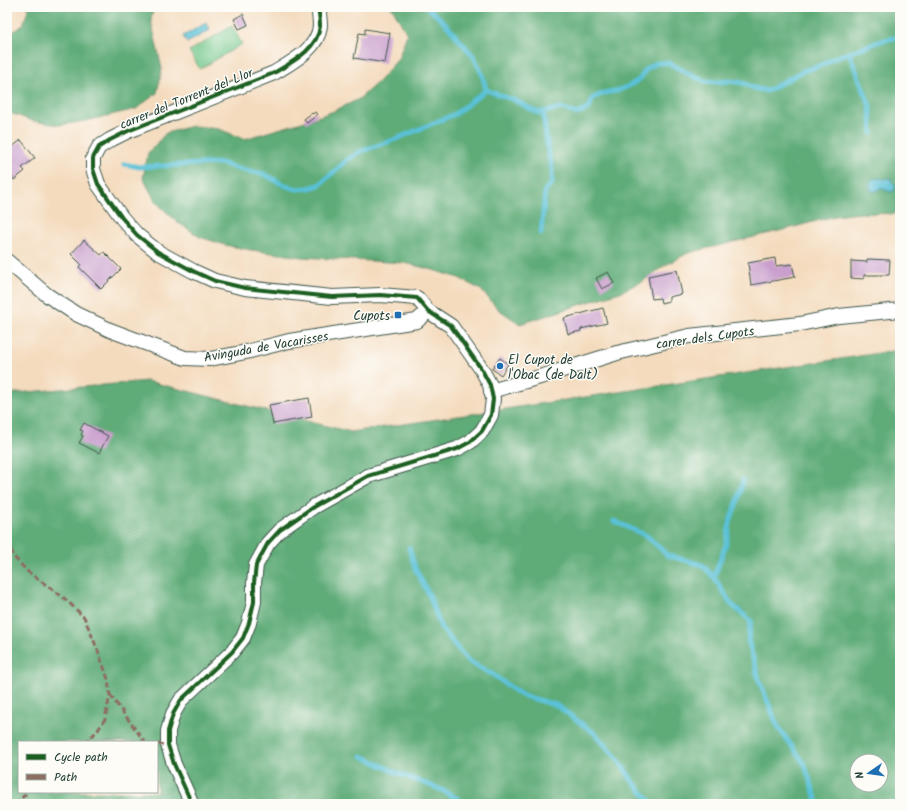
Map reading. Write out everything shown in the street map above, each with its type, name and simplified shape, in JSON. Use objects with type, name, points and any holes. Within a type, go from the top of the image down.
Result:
[{"type":"street","name":"carrer del Torrent del Llor","points":[[318,7],[320,26],[316,40],[304,54],[290,64],[274,73],[128,131],[99,147],[93,158],[93,169],[98,184],[122,218],[137,235],[158,252],[215,281],[245,288],[332,298],[380,295],[417,298],[428,311],[451,326],[482,370],[491,391]]},
{"type":"street","name":"Avinguda de Vacarisses","points":[[7,261],[47,294],[76,314],[110,330],[185,358],[210,359],[289,341],[417,321],[428,311]]},
{"type":"street","name":"carrer dels Cupots","points":[[491,391],[618,353],[689,336],[800,324],[839,316],[900,310]]},
{"type":"street","points":[[192,804],[174,764],[168,745],[168,731],[173,714],[181,700],[232,652],[243,638],[249,623],[254,602],[256,565],[268,543],[280,530],[295,519],[313,507],[368,476],[456,449],[470,442],[482,431],[491,415],[493,399],[491,391]]},
{"type":"green space","points":[[29,7],[154,7],[151,20],[162,69],[157,93],[136,109],[85,121],[59,125],[33,121],[7,112],[7,36],[23,25]]},
{"type":"green space","points":[[390,7],[900,7],[900,214],[860,213],[835,216],[688,253],[664,266],[643,281],[620,292],[520,324],[498,309],[481,290],[459,278],[405,263],[302,257],[225,245],[200,237],[176,221],[156,202],[143,178],[148,153],[166,133],[192,126],[219,129],[244,139],[309,120],[334,111],[359,99],[379,81],[398,59],[407,34],[393,9]]},
{"type":"green space","points":[[232,26],[242,44],[200,69],[189,51]]},
{"type":"green space","points":[[900,350],[900,804],[7,804],[7,394],[147,381],[351,432]]},
{"type":"water","points":[[206,23],[210,30],[187,43],[183,36]]},
{"type":"water","points":[[891,178],[891,181],[895,185],[895,190],[890,192],[882,189],[874,191],[871,190],[870,182],[873,179]]},
{"type":"building","points":[[243,14],[248,25],[239,29],[234,19]]},
{"type":"building","points":[[365,29],[390,33],[385,63],[354,58],[359,33],[365,34]]},
{"type":"building","points":[[315,112],[318,114],[307,123],[304,119]]},
{"type":"building","points":[[21,140],[35,158],[22,168],[25,171],[14,180],[7,171],[7,151]]},
{"type":"building","points":[[84,240],[101,255],[104,252],[121,269],[101,289],[79,267],[81,264],[71,254]]},
{"type":"building","points":[[775,258],[776,266],[792,264],[795,277],[751,285],[748,263]]},
{"type":"building","points":[[867,259],[890,260],[889,275],[864,275],[864,279],[851,278],[851,261],[867,262]]},
{"type":"building","points":[[677,270],[682,294],[669,297],[669,301],[661,303],[660,298],[652,299],[648,276]]},
{"type":"building","points":[[608,272],[614,283],[602,289],[596,278]]},
{"type":"building","points":[[603,308],[607,323],[581,329],[581,331],[568,334],[564,318]]},
{"type":"building","name":"El Cupot de l'Obac (de Dalt)","points":[[500,358],[508,364],[501,375],[492,369]]},
{"type":"building","points":[[309,398],[312,417],[273,424],[269,405]]},
{"type":"building","points":[[84,423],[108,436],[99,453],[79,443],[83,436],[81,435],[83,431],[80,430]]},
{"type":"waterway","points":[[427,7],[444,22],[474,57],[482,74],[486,90]]},
{"type":"waterway","points":[[124,164],[139,167],[221,163],[238,169],[264,174],[284,185],[297,189],[309,188],[319,185],[347,160],[359,152],[396,139],[455,114],[486,90],[514,100],[538,113],[562,108],[577,114],[589,108],[593,98],[604,93],[616,91],[629,86],[640,79],[646,69],[657,63],[669,63],[705,81],[730,81],[743,83],[754,88],[767,91],[803,71],[822,65],[834,58],[884,40],[900,37]]},
{"type":"waterway","points":[[849,53],[870,106],[872,133]]},
{"type":"waterway","points":[[541,233],[545,190],[552,183],[552,169],[543,112]]},
{"type":"waterway","points":[[714,577],[726,544],[731,518],[737,503],[743,480]]},
{"type":"waterway","points":[[614,521],[647,536],[667,555],[702,565],[714,577],[731,604],[751,621],[748,640],[759,680],[778,727],[804,763],[818,804]]},
{"type":"waterway","points":[[409,548],[415,568],[430,597],[441,628],[468,661],[492,674],[521,695],[556,705],[593,732],[617,758],[634,783],[653,804]]},
{"type":"waterway","points":[[362,756],[395,772],[442,790],[466,804]]},
{"type":"marked path","points":[[7,541],[14,557],[28,572],[63,597],[84,617],[97,648],[108,679],[110,695],[105,719],[98,730],[87,741]]},
{"type":"marked path","points":[[110,695],[144,741]]},
{"type":"marked path","points":[[158,744],[168,745]]},
{"type":"marked path","points":[[15,804],[27,793]]},
{"type":"cycle path","points":[[192,804],[174,764],[168,745],[168,731],[173,714],[181,700],[232,652],[243,638],[249,623],[254,602],[256,565],[268,543],[280,530],[313,507],[368,476],[457,449],[470,442],[482,431],[491,415],[493,399],[490,385],[482,370],[451,326],[428,311],[417,298],[380,295],[332,297],[245,288],[215,281],[158,252],[137,235],[122,218],[98,184],[93,169],[93,158],[99,147],[128,131],[274,73],[303,54],[314,42],[320,26],[318,7]]},
{"type":"place","name":"Cupots","points":[[398,315]]},
{"type":"place","name":"El Cupot de l'Obac (de Dalt)","points":[[500,366]]}]
